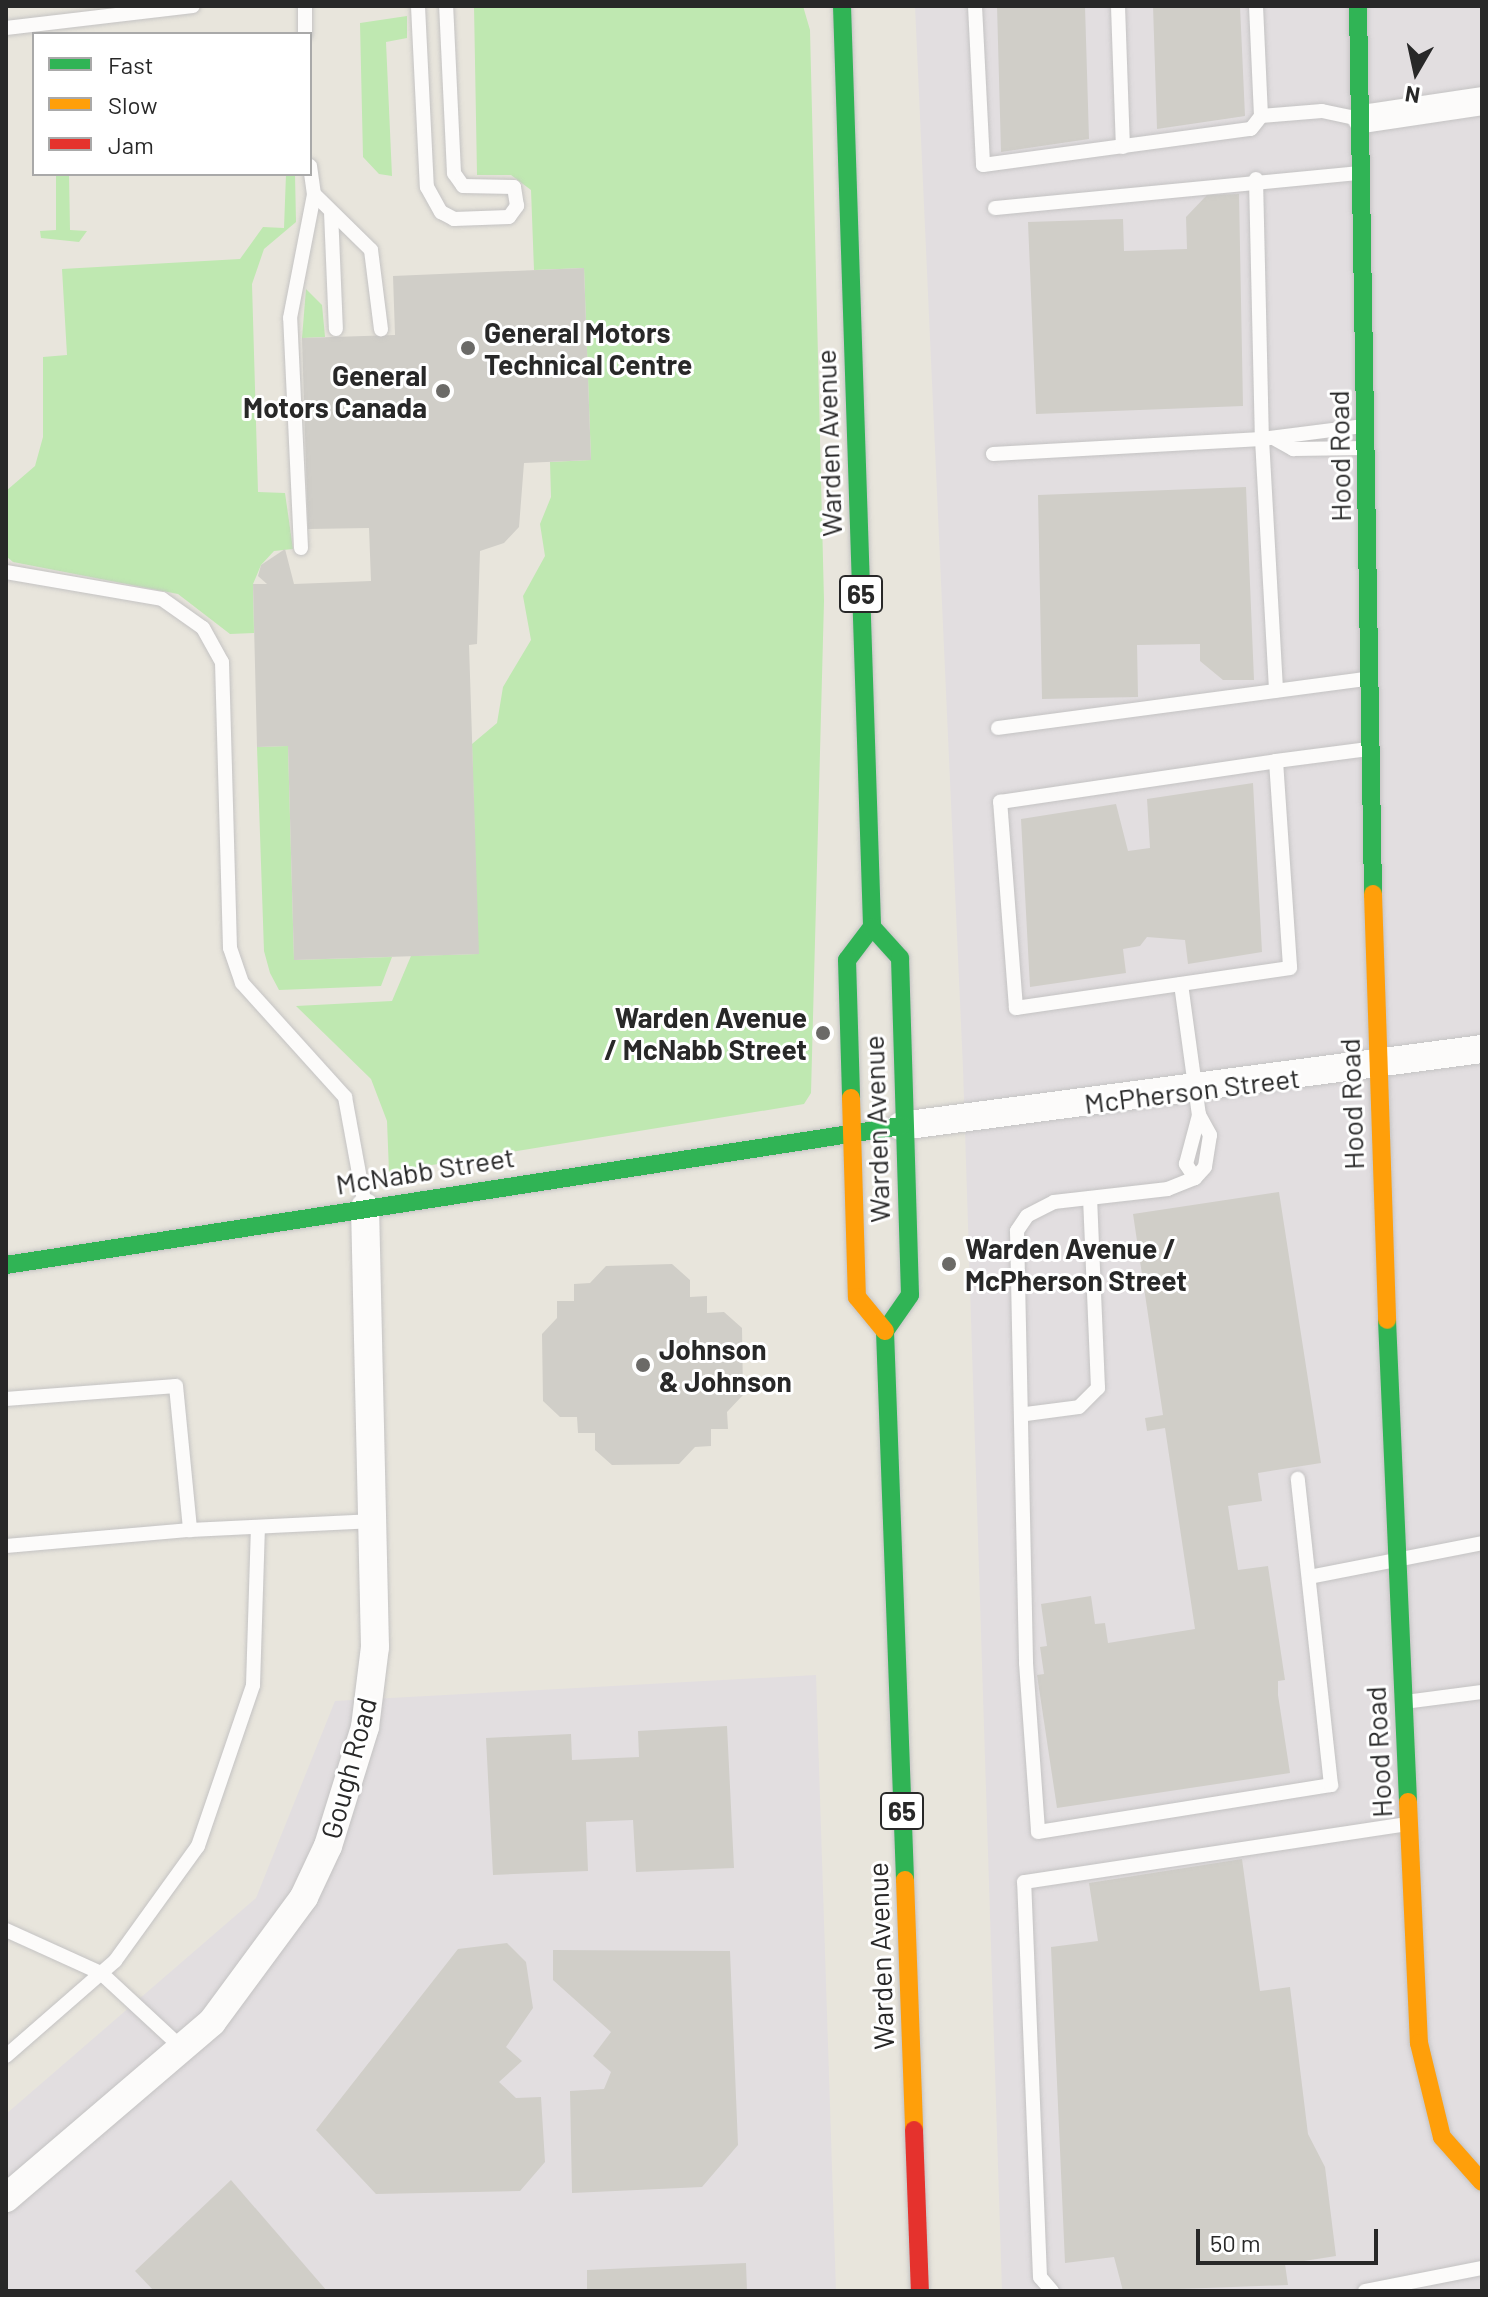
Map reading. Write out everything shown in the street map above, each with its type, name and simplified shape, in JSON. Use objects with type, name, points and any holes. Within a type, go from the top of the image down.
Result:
[{"type":"street","name":"Warden Avenue","points":[[842,6],[872,927],[847,960],[857,1297],[885,1331]]},
{"type":"street","name":"Hood Road","points":[[1358,6],[1376,1067],[1419,2043],[1442,2137],[1482,2182]]},
{"type":"street","points":[[1362,119],[1482,101]]},
{"type":"street","name":"Warden Avenue","points":[[872,927],[900,958],[901,1126],[910,1295],[885,1331],[920,2291]]},
{"type":"street","name":"McPherson Street","points":[[901,1126],[1198,1102],[1482,1049]]},
{"type":"street","name":"McNabb Street","points":[[6,1265],[901,1126]]},
{"type":"street","name":"Gough Road","points":[[6,2198],[183,2049],[245,1983],[304,1897],[328,1846],[365,1727],[375,1647],[375,1521],[365,1207]]},
{"type":"lane","points":[[6,28],[193,6]]},
{"type":"lane","points":[[305,6],[305,32]]},
{"type":"lane","points":[[418,6],[427,187],[441,212],[454,219],[509,217],[517,206],[514,187],[463,186],[454,173],[446,6]]},
{"type":"lane","points":[[975,6],[983,165],[1251,129],[1261,116],[1256,6]]},
{"type":"lane","points":[[1118,6],[1123,147]]},
{"type":"lane","points":[[1261,116],[1322,111],[1362,119]]},
{"type":"lane","points":[[995,208],[1256,179],[1363,173]]},
{"type":"lane","points":[[301,548],[290,318],[314,194],[311,176]]},
{"type":"lane","points":[[1256,179],[1269,439],[1276,691]]},
{"type":"lane","points":[[314,194],[371,250],[381,329]]},
{"type":"lane","points":[[331,212],[336,329]]},
{"type":"lane","points":[[993,454],[1269,439],[1293,431],[1367,426]]},
{"type":"lane","points":[[1269,439],[1293,449],[1367,447]]},
{"type":"lane","points":[[6,572],[162,599],[203,628],[222,662],[230,948],[242,983],[345,1097],[365,1207]]},
{"type":"lane","points":[[998,728],[1370,678]]},
{"type":"lane","points":[[1276,761],[1290,968],[1016,1008],[1000,802],[1276,761],[1372,749]]},
{"type":"lane","points":[[1181,984],[1198,1102],[1186,1164],[1195,1178],[1168,1189],[1054,1202],[1027,1216],[1017,1231],[1026,1414],[1026,1663],[1038,1832],[1331,1785],[1298,1479]]},
{"type":"lane","points":[[1026,1414],[1079,1407],[1098,1388],[1090,1198]]},
{"type":"lane","points":[[6,1399],[176,1386],[190,1530]]},
{"type":"lane","points":[[6,1546],[190,1530],[375,1521]]},
{"type":"lane","points":[[6,2056],[101,1973],[198,1846],[253,1685],[258,1527]]},
{"type":"lane","points":[[1309,1577],[1482,1543]]},
{"type":"lane","points":[[1404,1702],[1482,1692]]},
{"type":"lane","points":[[1052,2291],[1040,2277],[1024,1882],[1410,1823]]},
{"type":"lane","points":[[6,1930],[101,1973],[183,2049]]},
{"type":"lane","points":[[1365,2291],[1482,2268]]},
{"type":"shaded area","points":[[915,6],[1482,6],[1482,2291],[1002,2291],[963,1068]]},
{"type":"shaded area","points":[[816,1675],[836,2291],[6,2291],[6,2114],[256,1898],[335,1701]]},
{"type":"green space","points":[[474,6],[803,6],[810,30],[824,601],[811,1093],[804,1104],[389,1172],[387,1121],[371,1079],[296,1006],[392,1001],[411,956],[478,954],[472,744],[497,723],[503,687],[531,640],[523,596],[545,556],[540,524],[551,497],[550,462],[591,460],[584,268],[534,270],[531,190],[511,175],[477,175]]},
{"type":"green space","points":[[407,16],[407,38],[386,42],[392,176],[379,174],[363,157],[360,23]]},
{"type":"green space","points":[[56,176],[69,176],[70,230],[87,231],[79,242],[41,238],[40,231],[56,230]]},
{"type":"green space","points":[[286,176],[295,176],[296,222],[264,249],[252,284],[258,492],[285,493],[293,549],[274,551],[261,565],[253,584],[254,633],[230,634],[178,594],[13,562],[6,556],[6,491],[35,466],[43,437],[43,357],[67,355],[62,269],[240,259],[263,227],[284,228]]},
{"type":"green space","points":[[306,289],[322,305],[325,337],[302,338]]},
{"type":"green space","points":[[288,746],[294,960],[392,957],[381,986],[279,990],[270,973],[264,951],[257,747]]},
{"type":"building","points":[[997,6],[1085,6],[1089,139],[1001,152]]},
{"type":"building","points":[[1153,6],[1240,6],[1245,116],[1157,129]]},
{"type":"building","points":[[1239,194],[1243,406],[1036,414],[1028,222],[1123,219],[1124,251],[1187,249],[1186,217],[1207,195]]},
{"type":"building","points":[[584,268],[591,460],[524,463],[519,527],[504,543],[480,551],[477,644],[469,645],[479,954],[294,960],[288,746],[257,747],[253,584],[267,584],[258,576],[261,565],[285,549],[294,584],[371,581],[369,528],[308,529],[302,338],[395,335],[393,276]]},
{"type":"building","points":[[1246,487],[1254,680],[1223,680],[1200,661],[1200,644],[1137,645],[1138,697],[1042,699],[1038,495]]},
{"type":"building","points":[[1253,783],[1262,952],[1188,964],[1185,940],[1147,937],[1140,946],[1123,949],[1126,973],[1030,987],[1021,819],[1116,804],[1128,851],[1150,848],[1147,799]]},
{"type":"building","points":[[1279,1192],[1321,1463],[1258,1473],[1262,1501],[1228,1506],[1238,1570],[1268,1566],[1285,1680],[1278,1681],[1278,1695],[1290,1773],[1057,1808],[1037,1675],[1044,1674],[1040,1647],[1047,1646],[1041,1604],[1091,1596],[1095,1624],[1105,1623],[1108,1643],[1195,1629],[1165,1428],[1147,1431],[1145,1418],[1163,1415],[1133,1214]]},
{"type":"building","name":"Johnson & Johnson","points":[[672,1264],[690,1280],[690,1297],[707,1296],[707,1313],[724,1312],[742,1328],[743,1395],[727,1412],[728,1429],[711,1429],[711,1446],[695,1447],[679,1464],[612,1465],[595,1450],[595,1433],[578,1433],[577,1417],[560,1417],[543,1401],[542,1334],[557,1318],[557,1301],[574,1301],[574,1284],[590,1283],[606,1266]]},
{"type":"building","points":[[727,1726],[734,1868],[636,1872],[633,1820],[586,1822],[588,1871],[493,1875],[486,1738],[571,1734],[572,1760],[639,1757],[638,1731]]},
{"type":"building","points":[[1242,1859],[1260,1991],[1290,1987],[1308,2134],[1325,2167],[1336,2256],[1285,2264],[1288,2285],[1123,2291],[1114,2257],[1065,2263],[1051,1947],[1098,1941],[1089,1883]]},
{"type":"building","points":[[507,1943],[526,1962],[533,2008],[506,2047],[522,2061],[499,2082],[516,2098],[541,2097],[545,2162],[520,2191],[376,2194],[316,2130],[458,1949]]},
{"type":"building","points":[[553,1950],[730,1951],[738,2145],[702,2187],[572,2193],[570,2091],[604,2089],[611,2072],[593,2056],[611,2032],[553,1980]]},
{"type":"building","points":[[231,2180],[327,2291],[154,2291],[135,2271]]},
{"type":"building","points":[[746,2263],[747,2291],[587,2291],[587,2270]]},
{"type":"traffic: fast","points":[[842,6],[872,927],[847,960],[851,1098]]},
{"type":"traffic: fast","points":[[1358,6],[1373,894]]},
{"type":"traffic: fast","points":[[872,927],[900,958],[910,1295],[885,1331],[905,1880]]},
{"type":"traffic: fast","points":[[6,1265],[901,1126]]},
{"type":"traffic: fast","points":[[1387,1320],[1408,1802]]},
{"type":"traffic: slow","points":[[1373,894],[1387,1320]]},
{"type":"traffic: slow","points":[[851,1098],[857,1297],[885,1331]]},
{"type":"traffic: slow","points":[[1408,1802],[1419,2043],[1442,2137],[1482,2182]]},
{"type":"traffic: slow","points":[[905,1880],[914,2130]]},
{"type":"traffic: jam","points":[[914,2130],[920,2291]]},
{"type":"place","name":"General Motors Technical Centre","points":[[468,348]]},
{"type":"place","name":"General Motors Canada","points":[[443,391]]},
{"type":"place","name":"Warden Avenue / McNabb Street","points":[[823,1033]]},
{"type":"place","name":"Warden Avenue / McPherson Street","points":[[949,1264]]},
{"type":"place","name":"Johnson & Johnson","points":[[643,1365]]}]
